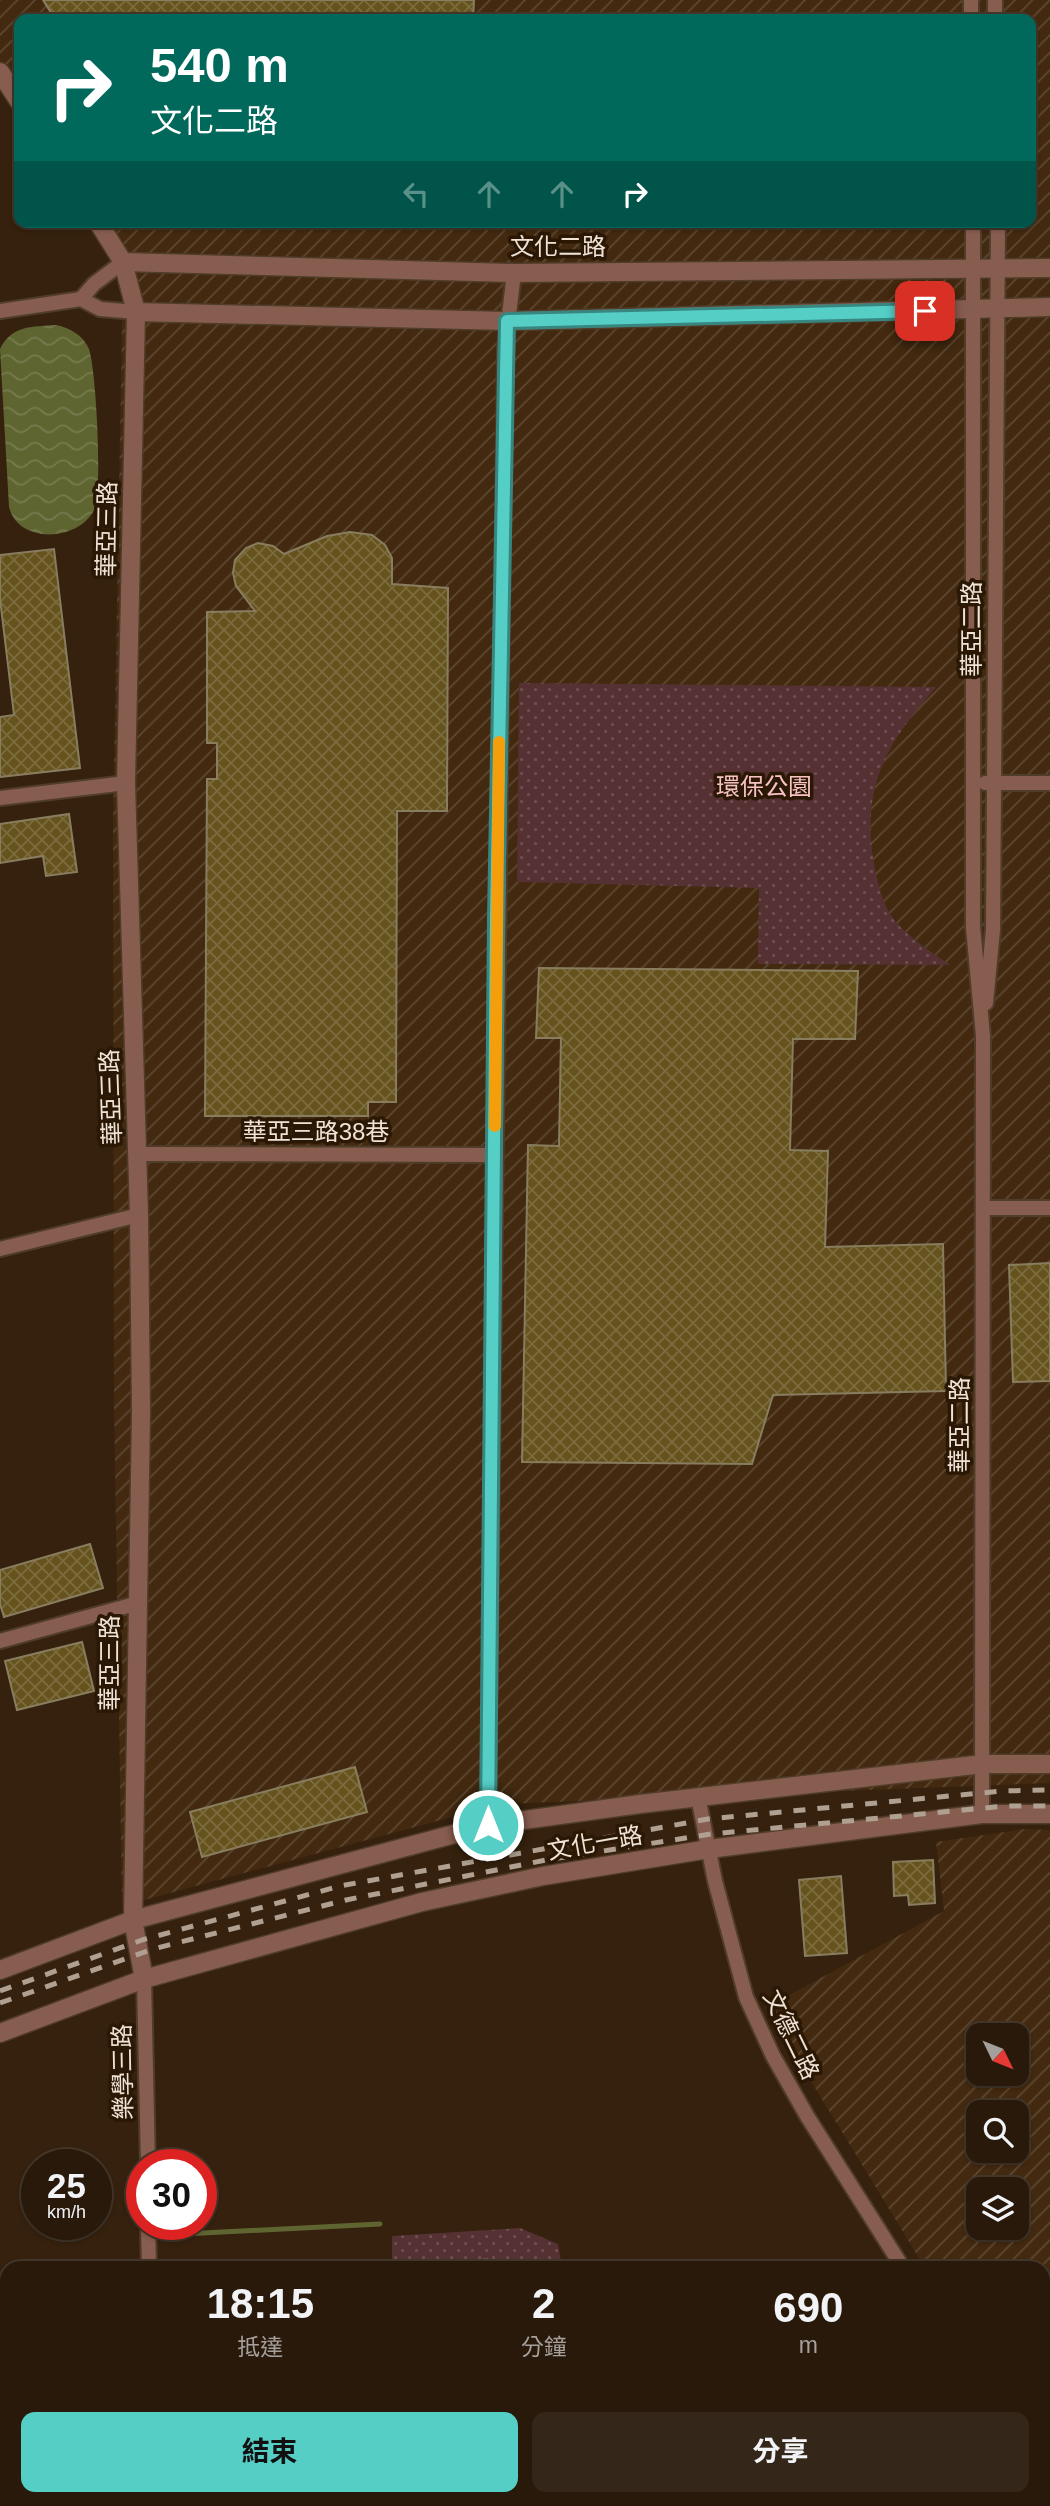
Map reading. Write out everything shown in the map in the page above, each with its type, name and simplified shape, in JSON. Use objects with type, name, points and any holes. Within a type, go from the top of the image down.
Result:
[{"type":"street","points":[[0,72],[14,93]]},
{"type":"street","name":"華亞三路","points":[[102,228],[123,262],[136,312],[126,783],[139,1215],[141,1413],[135,1604],[133,1920],[145,1979]]},
{"type":"street","name":"華亞二路","points":[[973,228],[973,927],[983,1036],[984,1208],[982,1814]]},
{"type":"street","name":"華亞二路","points":[[983,1036],[993,930],[998,228]]},
{"type":"street","points":[[81,299],[94,284],[123,262]]},
{"type":"street","name":"文化二路","points":[[123,262],[514,272],[1050,268]]},
{"type":"street","points":[[488,1825],[494,1155],[507,321],[514,272]]},
{"type":"street","points":[[0,311],[81,299],[100,309],[136,312],[507,321],[1050,307]]},
{"type":"street","points":[[0,798],[126,783]]},
{"type":"street","points":[[974,783],[1050,783]]},
{"type":"street","name":"華亞三路38巷","points":[[137,1154],[494,1155]]},
{"type":"street","points":[[984,1208],[1050,1208]]},
{"type":"street","points":[[0,1249],[139,1215]]},
{"type":"street","points":[[0,1641],[135,1604]]},
{"type":"street","name":"文化一路","points":[[0,1970],[133,1920],[488,1825],[698,1797],[983,1764],[1050,1764]]},
{"type":"street","name":"文德二路","points":[[698,1797],[746,1997],[773,2056],[899,2261]]},
{"type":"street","name":"文化一路","points":[[0,2033],[145,1979],[422,1902],[543,1876],[709,1849],[982,1814],[1050,1814]]},
{"type":"street","name":"樂學三路","points":[[145,1979],[148,2149]]},
{"type":"street","points":[[149,2240],[149,2261]]},
{"type":"shaded area","points":[[0,0],[1050,0],[1050,1783],[500,1804],[122,1906],[114,1404],[113,824],[123,267],[96,228],[1036,228],[1036,14],[14,14],[14,108],[0,87]]},
{"type":"shaded area","points":[[1024,1829],[1050,1830],[1050,2261],[921,2261],[798,2060],[771,2005],[944,1911],[936,1842]]},
{"type":"green space","name":"環保公園","points":[[519,683],[936,687],[906,724],[884,761],[872,801],[872,850],[883,898],[894,920],[908,934],[950,965],[758,964],[759,888],[517,882]]},
{"type":"green space","points":[[520,2228],[558,2244],[561,2261],[392,2261],[392,2236]]},
{"type":"water","points":[[56,325],[76,333],[89,349],[96,404],[98,480],[94,510],[86,521],[62,533],[49,534],[24,528],[9,507],[0,349],[16,331]]},
{"type":"water","points":[[487,2258],[494,2261],[469,2261]]},
{"type":"building","points":[[43,0],[474,0],[473,14],[52,14]]},
{"type":"building","points":[[350,532],[372,535],[385,545],[392,558],[392,584],[448,588],[447,811],[397,811],[396,1102],[368,1102],[368,1116],[205,1116],[207,779],[217,779],[217,743],[207,743],[207,612],[255,611],[236,586],[233,573],[235,560],[246,548],[258,543],[273,546],[284,554],[327,536]]},
{"type":"building","points":[[54,549],[80,768],[0,777],[0,717],[14,715],[0,599],[0,555]]},
{"type":"building","points":[[69,814],[77,872],[46,876],[43,856],[0,863],[0,824]]},
{"type":"building","points":[[539,968],[858,971],[855,1039],[793,1039],[790,1150],[828,1151],[825,1247],[943,1244],[946,1391],[773,1395],[752,1464],[522,1462],[528,1145],[559,1146],[561,1038],[536,1038]]},
{"type":"building","points":[[1050,1263],[1050,1381],[1013,1382],[1009,1265]]},
{"type":"building","points":[[90,1544],[103,1588],[4,1617],[0,1604],[0,1570]]},
{"type":"building","points":[[82,1642],[94,1691],[17,1710],[5,1661]]},
{"type":"building","points":[[355,1767],[367,1812],[202,1857],[190,1812]]},
{"type":"building","points":[[933,1860],[935,1903],[909,1905],[908,1895],[894,1896],[893,1862]]},
{"type":"building","points":[[841,1876],[847,1953],[805,1956],[799,1880]]},
{"type":"waterway","points":[[217,2232],[380,2224]]},
{"type":"railway","points":[[0,1991],[142,1940],[340,1886],[708,1819],[1002,1791],[1050,1790]]},
{"type":"railway","points":[[0,2003],[153,1949],[346,1900],[546,1860],[711,1834],[1006,1806],[1050,1806]]},
{"type":"slow traffic","points":[[495,1126],[499,742]]},
{"type":"route","points":[[488,1825],[496,918],[507,321],[925,311]]}]
